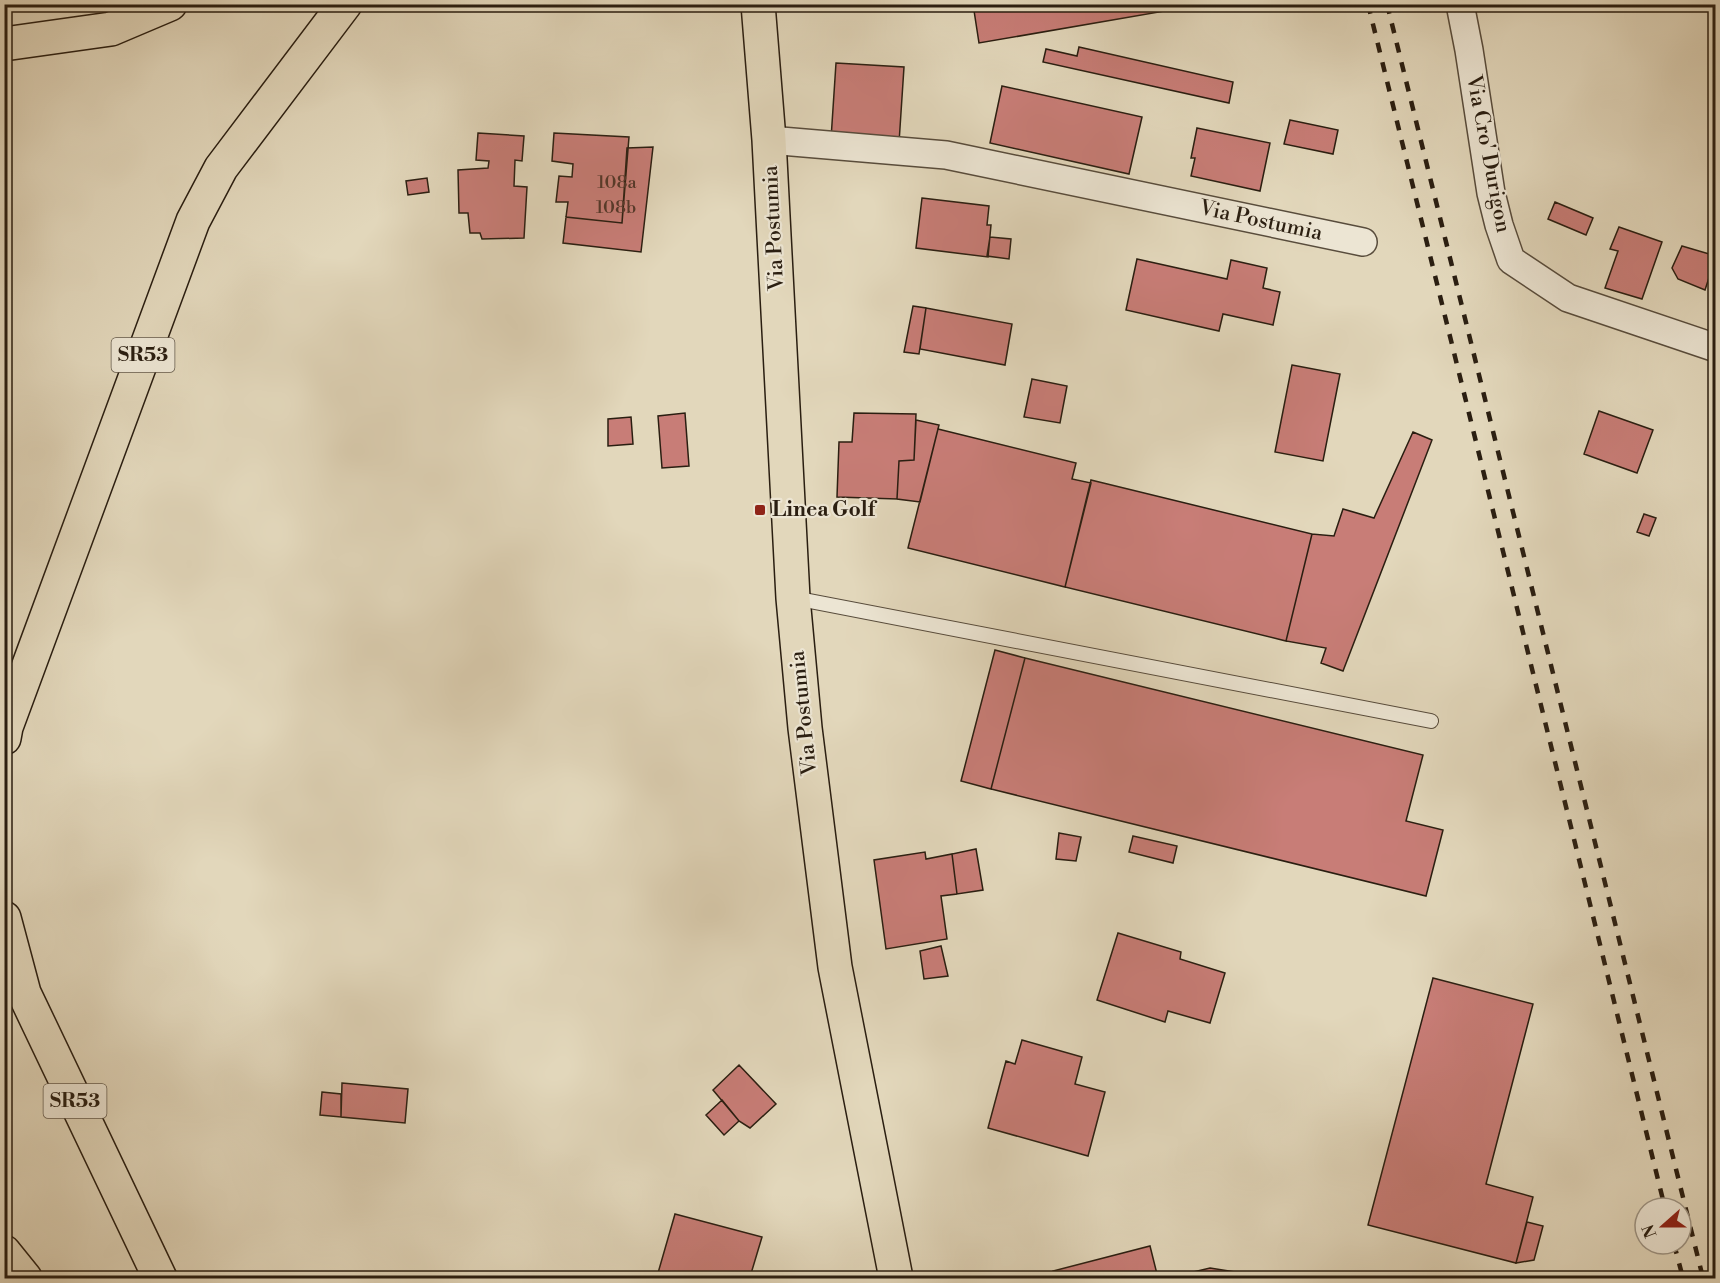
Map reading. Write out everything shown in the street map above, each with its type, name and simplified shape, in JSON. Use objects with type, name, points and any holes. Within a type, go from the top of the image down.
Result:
[{"type":"main road","points":[[4,44],[111,29],[170,4]]},
{"type":"main road","name":"SR53","points":[[4,738],[6,727],[193,220],[221,168],[345,4]]},
{"type":"main road","name":"Via Postumia","points":[[758,4],[769,140],[794,598],[805,728],[835,966],[896,1278]]},
{"type":"main road","name":"SR53","points":[[4,918],[24,993],[160,1278]]},
{"type":"main road","points":[[4,1252],[25,1278]]},
{"type":"street","name":"Via Cro' Durigon","points":[[1460,4],[1491,193],[1511,261],[1568,298],[1716,348]]},
{"type":"street","name":"Via Postumia","points":[[769,140],[946,155],[1363,242]]},
{"type":"lane","points":[[794,598],[1431,722]]},
{"type":"building","points":[[973,4],[1164,4],[1165,11],[979,43]]},
{"type":"building","points":[[1164,4],[1205,4],[1165,11]]},
{"type":"building","points":[[1079,47],[1233,82],[1229,103],[1043,62],[1046,49],[1077,56]]},
{"type":"building","points":[[836,63],[904,67],[899,143],[831,139]]},
{"type":"building","points":[[1002,86],[1142,117],[1129,174],[990,143]]},
{"type":"building","points":[[1290,120],[1338,130],[1333,154],[1284,144]]},
{"type":"building","points":[[1197,128],[1270,143],[1260,191],[1191,176],[1195,158],[1191,158]]},
{"type":"building","points":[[478,133],[524,136],[522,161],[515,160],[514,186],[527,187],[524,238],[482,239],[480,233],[470,233],[468,213],[459,213],[458,170],[488,168],[489,161],[476,160]]},
{"type":"building","points":[[554,133],[629,137],[622,223],[566,217],[568,202],[556,202],[559,176],[572,177],[573,164],[552,161]]},
{"type":"building","points":[[653,147],[641,252],[563,243],[566,217],[622,223],[627,148]]},
{"type":"building","points":[[427,178],[429,192],[408,195],[406,181]]},
{"type":"building","points":[[922,198],[989,206],[987,225],[991,225],[988,257],[916,248]]},
{"type":"building","points":[[1555,202],[1593,218],[1586,235],[1548,219]]},
{"type":"building","points":[[1619,227],[1662,242],[1642,299],[1605,288],[1618,251],[1610,249]]},
{"type":"building","points":[[990,237],[1011,239],[1009,259],[987,256]]},
{"type":"building","points":[[1682,246],[1716,256],[1705,290],[1678,279],[1672,268]]},
{"type":"building","points":[[1137,259],[1227,279],[1231,260],[1267,268],[1263,288],[1280,292],[1273,325],[1223,314],[1219,331],[1126,310]]},
{"type":"building","points":[[913,306],[926,308],[919,354],[904,352]]},
{"type":"building","points":[[926,308],[1012,324],[1005,365],[920,349]]},
{"type":"building","points":[[1292,365],[1340,374],[1323,461],[1275,452]]},
{"type":"building","points":[[1032,379],[1067,386],[1060,423],[1024,417]]},
{"type":"building","points":[[1599,411],[1653,430],[1637,473],[1584,454]]},
{"type":"building","points":[[685,413],[689,466],[662,468],[658,416]]},
{"type":"building","points":[[854,413],[916,414],[914,460],[899,461],[897,499],[837,497],[839,442],[852,442]]},
{"type":"building","points":[[631,417],[633,444],[608,446],[608,419]]},
{"type":"building","points":[[916,420],[939,425],[920,502],[897,499],[899,461],[914,460]]},
{"type":"building","points":[[938,429],[1076,463],[1072,479],[1091,483],[1065,587],[908,548]]},
{"type":"building","points":[[1413,432],[1432,440],[1343,671],[1321,663],[1326,648],[1286,641],[1312,534],[1334,536],[1343,509],[1374,518]]},
{"type":"building","points":[[1091,480],[1312,534],[1286,641],[1065,587]]},
{"type":"building","points":[[1644,514],[1656,518],[1649,536],[1637,532]]},
{"type":"building","points":[[995,650],[1025,658],[991,789],[961,781]]},
{"type":"building","points":[[1025,658],[1423,755],[1406,821],[1443,830],[1426,896],[991,789]]},
{"type":"building","points":[[1059,833],[1081,837],[1076,861],[1056,859]]},
{"type":"building","points":[[1133,836],[1177,846],[1173,863],[1129,852]]},
{"type":"building","points":[[976,849],[983,890],[957,894],[952,854]]},
{"type":"building","points":[[925,852],[926,859],[952,854],[957,894],[941,896],[947,939],[886,949],[874,860]]},
{"type":"building","points":[[1118,933],[1181,952],[1180,959],[1225,973],[1210,1023],[1168,1011],[1165,1022],[1097,1000]]},
{"type":"building","points":[[941,946],[948,976],[924,979],[920,951]]},
{"type":"building","points":[[1433,978],[1533,1004],[1486,1184],[1533,1197],[1516,1263],[1368,1225]]},
{"type":"building","points":[[1022,1040],[1082,1057],[1075,1084],[1105,1092],[1088,1156],[988,1128],[1006,1061],[1015,1064]]},
{"type":"building","points":[[739,1065],[776,1104],[750,1128],[739,1121],[713,1090]]},
{"type":"building","points":[[342,1083],[408,1089],[405,1123],[341,1117]]},
{"type":"building","points":[[322,1092],[341,1094],[341,1117],[320,1115]]},
{"type":"building","points":[[722,1100],[739,1121],[724,1135],[706,1115]]},
{"type":"building","points":[[675,1214],[762,1237],[750,1277],[730,1273],[728,1278],[680,1278],[658,1273]]},
{"type":"building","points":[[1527,1222],[1543,1226],[1534,1260],[1516,1263]]},
{"type":"building","points":[[1150,1246],[1158,1278],[1055,1278],[1053,1271]]},
{"type":"building","points":[[1210,1268],[1248,1274],[1246,1278],[1168,1278]]},
{"type":"building","points":[[1053,1272],[1055,1278],[1040,1278],[1039,1275]]},
{"type":"railway","points":[[1368,4],[1662,1196]]},
{"type":"railway","points":[[1387,4],[1703,1278]]},
{"type":"railway","points":[[1677,1256],[1683,1278]]},
{"type":"place","name":"Linea Golf","points":[[760,510]]}]
